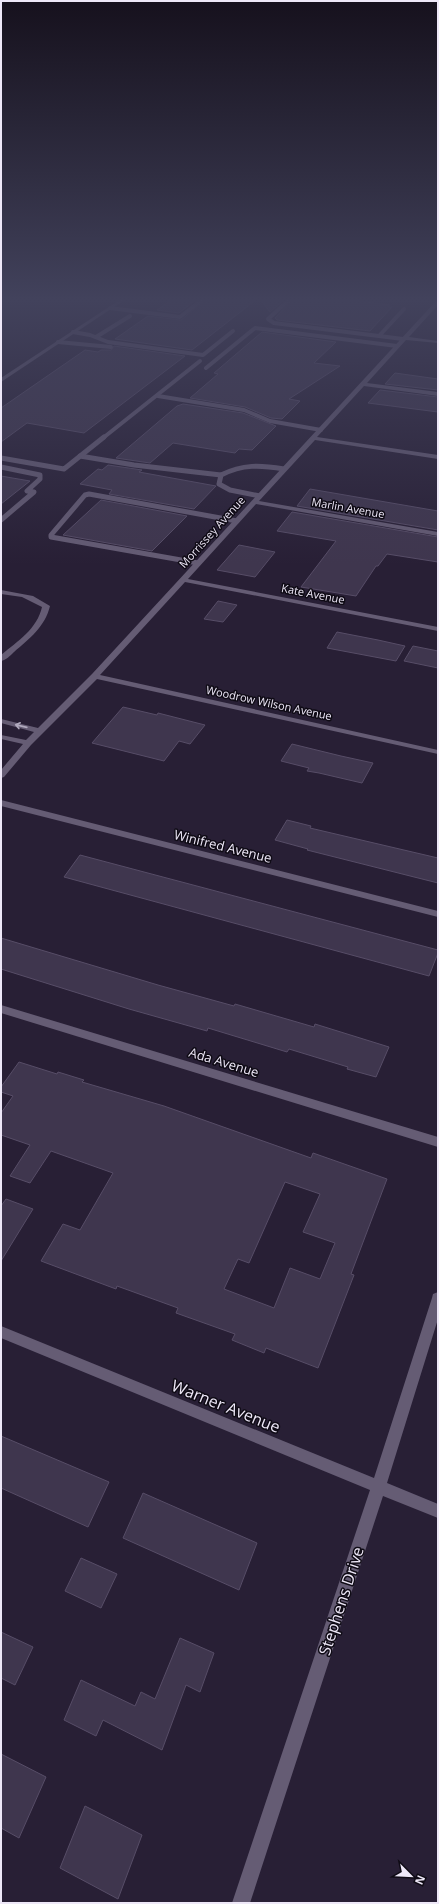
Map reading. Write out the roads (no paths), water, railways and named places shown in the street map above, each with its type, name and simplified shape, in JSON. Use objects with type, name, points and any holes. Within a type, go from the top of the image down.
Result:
[{"type":"street","name":"Morrissey Avenue","points":[[1,775],[28,743],[95,676],[359,388]]},
{"type":"street","points":[[392,388],[438,394]]},
{"type":"street","points":[[314,438],[438,457]]},
{"type":"street","name":"Marlin Avenue","points":[[254,502],[438,534]]},
{"type":"street","name":"Kate Avenue","points":[[183,580],[438,629]]},
{"type":"street","points":[[1,592],[16,593],[34,598],[46,606],[46,614],[40,622],[1,659]]},
{"type":"street","name":"Woodrow Wilson Avenue","points":[[95,676],[438,752]]},
{"type":"street","points":[[1,721],[40,731]]},
{"type":"street","points":[[1,737],[28,743]]},
{"type":"street","name":"Winifred Avenue","points":[[1,803],[438,914]]},
{"type":"street","name":"Ada Avenue","points":[[1,1009],[438,1142]]},
{"type":"street","name":"Stephens Drive","points":[[241,1903],[378,1488],[438,1298]]},
{"type":"street","name":"Warner Avenue","points":[[1,1332],[378,1488],[438,1511]]},
{"type":"lane","points":[[1,458],[64,469],[168,388]]},
{"type":"lane","points":[[158,396],[244,410],[270,421],[321,430]]},
{"type":"lane","points":[[80,456],[134,465],[221,475],[236,466],[245,465],[284,469]]},
{"type":"lane","points":[[1,467],[40,475],[40,479],[27,491],[34,492],[1,520]]},
{"type":"lane","points":[[221,475],[219,484],[260,496]]},
{"type":"lane","points":[[198,564],[51,537],[51,535],[85,495],[89,494],[237,521]]}]
